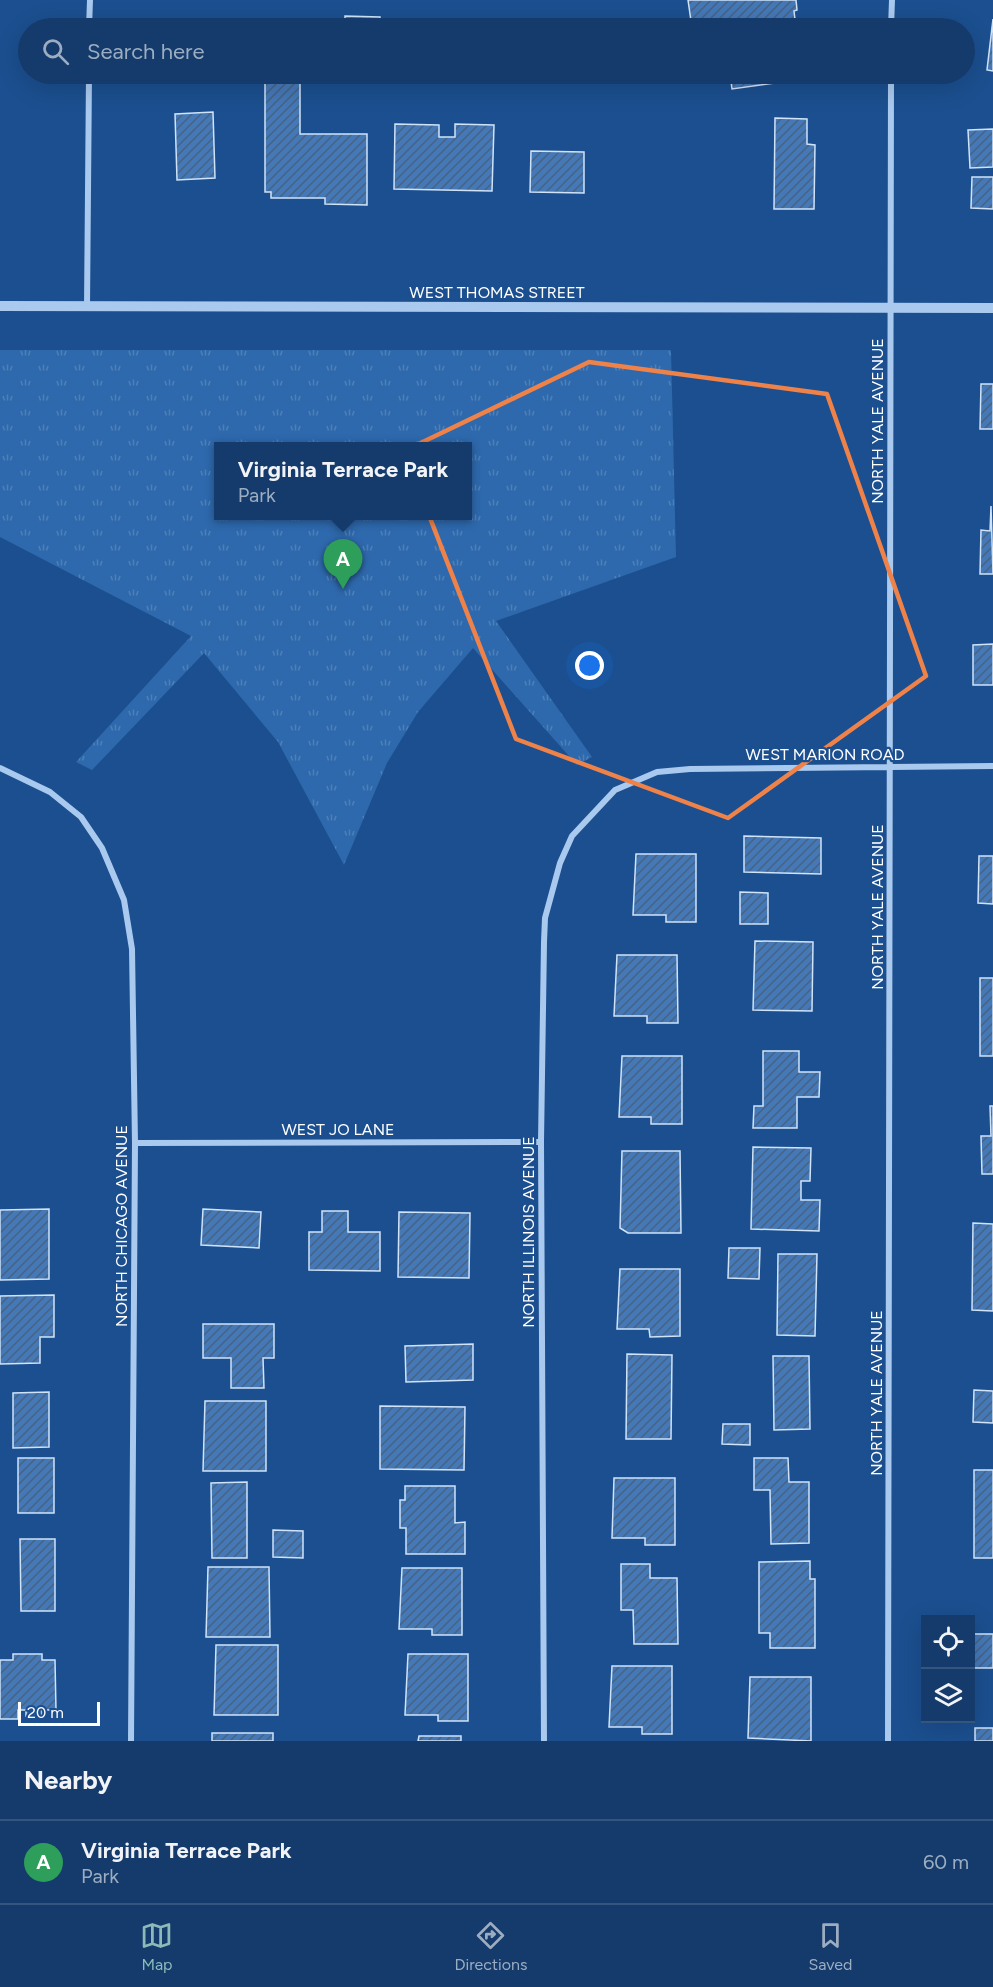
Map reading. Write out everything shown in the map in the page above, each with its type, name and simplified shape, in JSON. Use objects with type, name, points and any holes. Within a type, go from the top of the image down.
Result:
[{"type":"street","points":[[89,18],[90,0]]},
{"type":"street","points":[[891,18],[892,0]]},
{"type":"street","points":[[87,307],[89,84]]},
{"type":"street","name":"NORTH YALE AVENUE","points":[[888,1741],[891,84]]},
{"type":"street","name":"WEST THOMAS STREET","points":[[0,306],[993,308]]},
{"type":"street","name":"WEST MARION ROAD","points":[[657,772],[690,769],[993,766]]},
{"type":"street","name":"NORTH CHICAGO AVENUE","points":[[0,768],[50,792],[81,817],[102,848],[124,900],[132,949],[135,1143],[131,1741]]},
{"type":"street","name":"NORTH ILLINOIS AVENUE","points":[[544,1741],[541,1142],[545,918],[560,863],[572,837],[615,790],[657,772]]},
{"type":"street","name":"WEST JO LANE","points":[[135,1143],[541,1142]]},
{"type":"highlighted area","points":[[589,362],[827,394],[926,676],[728,818],[516,739],[404,451]]},
{"type":"green space","points":[[0,350],[671,350],[676,557],[496,621],[592,757],[577,765],[473,648],[418,712],[387,763],[344,865],[278,742],[204,653],[92,770],[76,762],[191,636],[0,537]]},
{"type":"building","points":[[688,0],[796,0],[795,18],[691,18]]},
{"type":"building","points":[[345,16],[380,17],[380,18],[345,18]]},
{"type":"building","points":[[993,19],[993,71],[987,70]]},
{"type":"building","points":[[265,84],[300,84],[300,134],[367,134],[367,205],[325,204],[325,198],[271,198],[271,192],[265,192]]},
{"type":"building","points":[[731,84],[768,84],[732,89]]},
{"type":"building","points":[[213,112],[215,178],[177,180],[175,114]]},
{"type":"building","points":[[775,118],[807,119],[807,144],[815,145],[814,209],[774,209]]},
{"type":"building","points":[[395,124],[439,125],[439,137],[455,137],[455,124],[494,125],[492,191],[394,189]]},
{"type":"building","points":[[993,129],[993,167],[970,168],[968,130]]},
{"type":"building","points":[[531,151],[584,152],[584,193],[530,192]]},
{"type":"building","points":[[972,177],[993,177],[993,209],[971,208]]},
{"type":"building","points":[[981,384],[993,384],[993,429],[980,429]]},
{"type":"building","points":[[991,506],[993,574],[980,574],[981,530],[990,531]]},
{"type":"building","points":[[993,644],[993,685],[973,685],[973,645]]},
{"type":"building","points":[[744,836],[821,838],[821,874],[744,872]]},
{"type":"building","points":[[636,854],[696,854],[696,922],[666,922],[666,915],[633,915]]},
{"type":"building","points":[[979,856],[993,856],[993,904],[978,903]]},
{"type":"building","points":[[740,892],[768,893],[768,924],[740,924]]},
{"type":"building","points":[[755,941],[813,942],[812,1011],[753,1010]]},
{"type":"building","points":[[617,955],[677,955],[678,1023],[647,1023],[647,1016],[614,1016]]},
{"type":"building","points":[[980,978],[993,978],[993,1056],[980,1056]]},
{"type":"building","points":[[763,1051],[799,1051],[799,1072],[820,1072],[819,1097],[797,1097],[797,1128],[753,1128],[754,1106],[763,1106]]},
{"type":"building","points":[[622,1056],[682,1056],[682,1124],[651,1124],[651,1117],[619,1117]]},
{"type":"building","points":[[990,1106],[993,1106],[993,1174],[982,1174],[981,1136],[991,1136]]},
{"type":"building","points":[[753,1147],[811,1148],[810,1181],[801,1181],[801,1200],[820,1200],[819,1231],[751,1229]]},
{"type":"building","points":[[622,1151],[680,1151],[681,1233],[628,1233],[620,1228]]},
{"type":"building","points":[[49,1209],[49,1279],[0,1280],[0,1210]]},
{"type":"building","points":[[203,1209],[261,1212],[259,1248],[201,1245]]},
{"type":"building","points":[[322,1211],[348,1211],[348,1232],[380,1232],[380,1271],[309,1270],[309,1232],[322,1232]]},
{"type":"building","points":[[399,1212],[470,1213],[469,1278],[398,1277]]},
{"type":"building","points":[[973,1223],[993,1224],[993,1311],[972,1310]]},
{"type":"building","points":[[729,1248],[760,1248],[759,1279],[728,1278]]},
{"type":"building","points":[[778,1254],[817,1254],[815,1336],[777,1335]]},
{"type":"building","points":[[620,1269],[680,1269],[680,1336],[650,1337],[649,1329],[617,1329]]},
{"type":"building","points":[[54,1295],[54,1337],[40,1337],[40,1363],[0,1364],[0,1296]]},
{"type":"building","points":[[203,1324],[274,1324],[274,1358],[263,1358],[264,1388],[231,1388],[231,1358],[203,1358]]},
{"type":"building","points":[[473,1344],[473,1380],[406,1382],[405,1346]]},
{"type":"building","points":[[627,1354],[672,1355],[671,1439],[626,1439]]},
{"type":"building","points":[[773,1356],[809,1356],[810,1429],[774,1430]]},
{"type":"building","points":[[974,1390],[993,1391],[993,1423],[973,1422]]},
{"type":"building","points":[[49,1392],[49,1447],[13,1448],[13,1393]]},
{"type":"building","points":[[205,1401],[266,1401],[266,1471],[203,1471]]},
{"type":"building","points":[[380,1406],[465,1407],[464,1470],[380,1469]]},
{"type":"building","points":[[723,1424],[750,1424],[750,1445],[722,1444]]},
{"type":"building","points":[[18,1458],[54,1458],[54,1513],[18,1513]]},
{"type":"building","points":[[754,1458],[788,1458],[789,1482],[809,1482],[809,1543],[771,1544],[770,1490],[754,1490]]},
{"type":"building","points":[[974,1470],[993,1470],[993,1558],[974,1558]]},
{"type":"building","points":[[614,1478],[675,1478],[675,1545],[645,1545],[645,1538],[612,1538]]},
{"type":"building","points":[[247,1482],[247,1558],[212,1558],[211,1483]]},
{"type":"building","points":[[405,1486],[455,1486],[455,1523],[465,1522],[465,1554],[406,1554],[406,1528],[400,1528],[400,1500],[405,1500]]},
{"type":"building","points":[[273,1530],[303,1531],[303,1558],[273,1557]]},
{"type":"building","points":[[20,1539],[55,1539],[55,1611],[21,1611]]},
{"type":"building","points":[[810,1561],[810,1579],[815,1579],[815,1648],[770,1648],[770,1633],[759,1633],[759,1562]]},
{"type":"building","points":[[621,1564],[650,1564],[650,1578],[677,1578],[678,1644],[634,1644],[633,1610],[621,1610]]},
{"type":"building","points":[[208,1567],[269,1567],[270,1637],[206,1637]]},
{"type":"building","points":[[402,1568],[462,1568],[462,1635],[432,1635],[432,1629],[399,1629]]},
{"type":"building","points":[[975,1634],[993,1634],[993,1668],[975,1668]]},
{"type":"building","points":[[216,1645],[278,1645],[278,1715],[214,1715]]},
{"type":"building","points":[[13,1654],[42,1654],[42,1660],[55,1660],[56,1710],[42,1710],[42,1716],[26,1716],[26,1710],[18,1710],[18,1719],[0,1719],[0,1660],[13,1660]]},
{"type":"building","points":[[408,1654],[468,1654],[468,1721],[438,1721],[438,1715],[405,1715]]},
{"type":"building","points":[[612,1666],[672,1666],[672,1734],[642,1734],[642,1727],[609,1727]]},
{"type":"building","points":[[750,1677],[811,1677],[811,1741],[748,1738]]},
{"type":"building","points":[[975,1728],[993,1728],[993,1741],[975,1741]]},
{"type":"building","points":[[212,1733],[273,1733],[273,1741],[212,1741]]},
{"type":"building","points":[[419,1736],[461,1736],[461,1741],[418,1741]]},
{"type":"place","name":"Virginia Terrace Park","points":[[343,589]]}]
